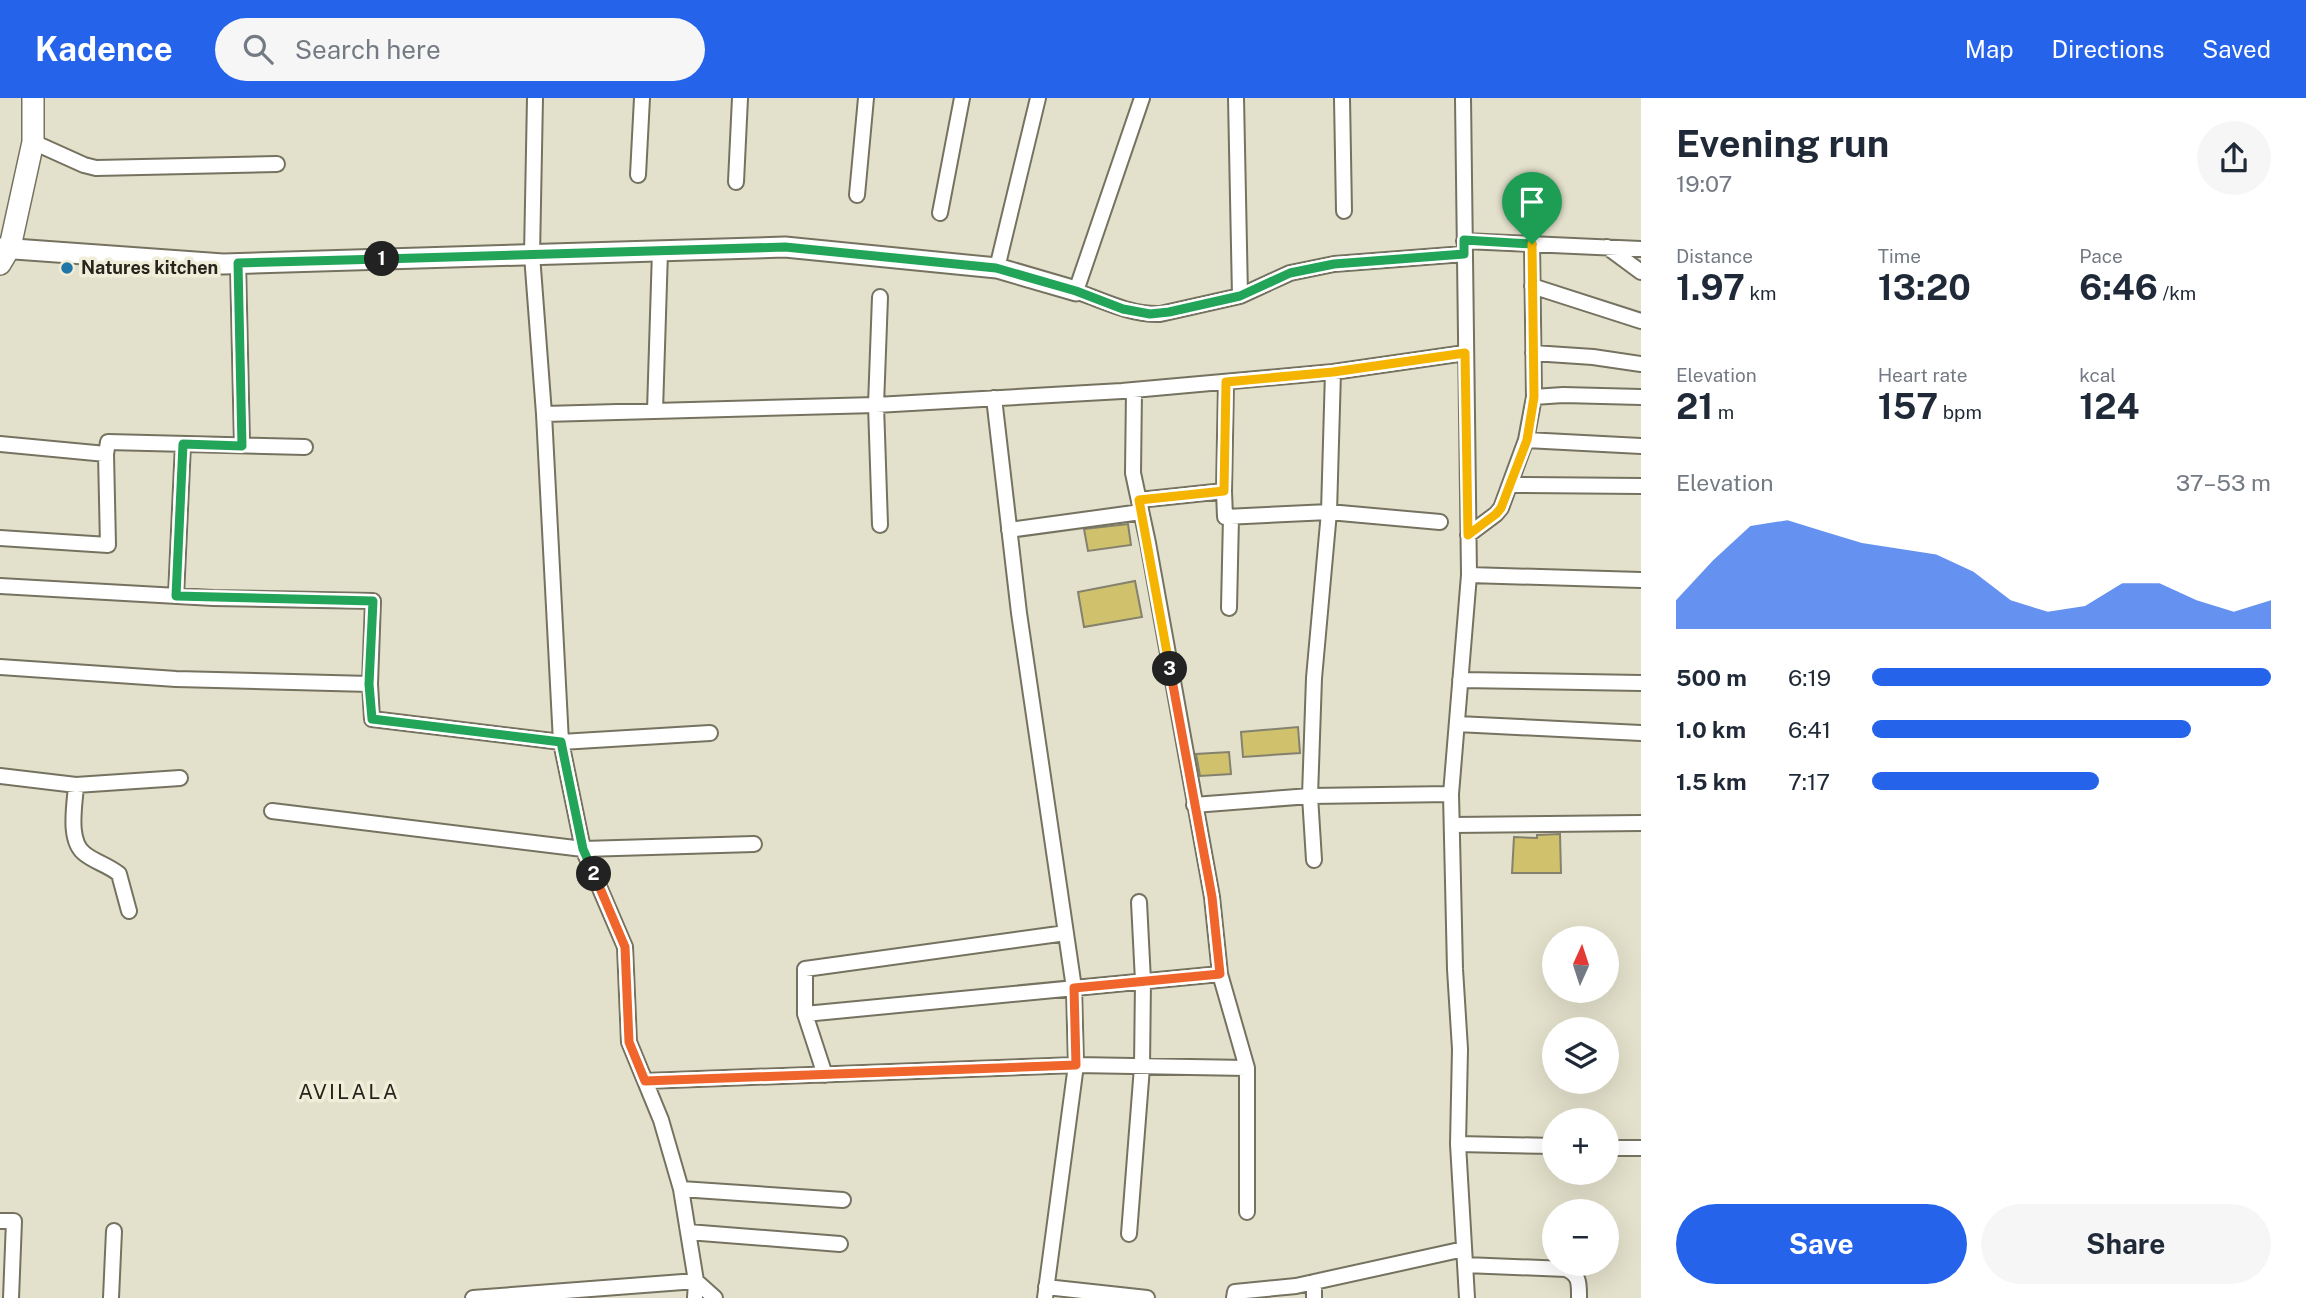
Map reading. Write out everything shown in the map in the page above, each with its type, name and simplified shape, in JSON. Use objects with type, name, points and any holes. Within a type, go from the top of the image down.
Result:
[{"type":"main road","points":[[3,253],[33,142],[33,98]]},
{"type":"street","points":[[536,98],[532,255],[544,414],[561,742],[583,849],[625,947],[629,1042],[661,1120],[681,1189],[696,1281],[695,1298]]},
{"type":"street","points":[[638,175],[642,98]]},
{"type":"street","points":[[736,182],[740,98]]},
{"type":"street","points":[[857,195],[866,98]]},
{"type":"street","points":[[940,213],[962,98]]},
{"type":"street","points":[[996,268],[1038,98]]},
{"type":"street","points":[[1076,291],[1142,98]]},
{"type":"street","points":[[1236,98],[1240,296]]},
{"type":"street","points":[[1342,98],[1344,211]]},
{"type":"street","points":[[1463,98],[1469,575],[1451,794],[1455,969],[1460,1049],[1458,1144],[1467,1298]]},
{"type":"street","points":[[33,142],[96,167],[277,164]]},
{"type":"street","points":[[1468,535],[1501,508],[1527,440],[1534,397],[1532,244]]},
{"type":"street","points":[[3,253],[238,263],[785,247],[996,268],[1076,291],[1123,309],[1150,314],[1240,296],[1290,273],[1334,264],[1464,247],[1532,244],[1641,248]]},
{"type":"street","points":[[1607,247],[1641,272]]},
{"type":"street","points":[[655,411],[660,251]]},
{"type":"street","points":[[238,263],[242,446]]},
{"type":"street","points":[[1532,286],[1641,321]]},
{"type":"street","points":[[880,297],[876,405],[880,525]]},
{"type":"street","points":[[544,414],[876,405],[1134,390],[1333,372],[1465,353]]},
{"type":"street","points":[[1533,353],[1593,357],[1641,364]]},
{"type":"street","points":[[1314,860],[1310,796],[1314,678],[1329,512],[1333,372]]},
{"type":"street","points":[[1226,382],[1225,517],[1329,512],[1440,522]]},
{"type":"street","points":[[1134,390],[1133,473],[1212,897],[1220,974],[1247,1068],[1247,1212]]},
{"type":"street","points":[[1534,397],[1641,397]]},
{"type":"street","points":[[993,398],[1019,613],[1074,988],[1076,1065],[1045,1292],[1147,1298]]},
{"type":"street","points":[[1527,440],[1641,446]]},
{"type":"street","points":[[0,538],[108,545],[108,442],[305,447]]},
{"type":"street","points":[[0,444],[106,454]]},
{"type":"street","points":[[176,596],[183,444]]},
{"type":"street","points":[[1510,485],[1641,486]]},
{"type":"street","points":[[1009,530],[1224,491]]},
{"type":"street","points":[[1229,608],[1231,517]]},
{"type":"street","points":[[1469,575],[1641,580]]},
{"type":"street","points":[[0,586],[176,596],[373,601],[369,684],[372,719],[561,742],[710,733]]},
{"type":"street","points":[[0,667],[176,679],[369,684]]},
{"type":"street","points":[[1461,680],[1641,683]]},
{"type":"street","points":[[1457,724],[1641,733]]},
{"type":"street","points":[[0,776],[76,785],[180,778]]},
{"type":"street","points":[[76,785],[77,845],[84,854],[119,874],[129,911]]},
{"type":"street","points":[[1194,805],[1310,796],[1451,794]]},
{"type":"street","points":[[272,811],[583,849],[754,844]]},
{"type":"street","points":[[1452,825],[1641,824]]},
{"type":"street","points":[[1129,1234],[1142,1067],[1143,981],[1139,902]]},
{"type":"street","points":[[825,1075],[805,1014],[805,969],[1066,933]]},
{"type":"street","points":[[805,1014],[1220,974]]},
{"type":"street","points":[[645,1081],[1076,1065],[1247,1068]]},
{"type":"street","points":[[1458,1144],[1542,1146]]},
{"type":"street","points":[[1619,1148],[1641,1149]]},
{"type":"street","points":[[681,1189],[843,1200]]},
{"type":"street","points":[[0,1221],[14,1222],[11,1298]]},
{"type":"street","points":[[111,1298],[114,1231]]},
{"type":"street","points":[[688,1232],[840,1244]]},
{"type":"street","points":[[1234,1298],[1235,1292],[1296,1286],[1464,1248]]},
{"type":"street","points":[[1465,1265],[1566,1269],[1574,1273],[1579,1281],[1579,1298]]},
{"type":"street","points":[[473,1298],[548,1295],[696,1281],[715,1298]]},
{"type":"street","points":[[1314,1282],[1314,1298]]},
{"type":"building","points":[[1128,524],[1131,545],[1088,551],[1084,529]]},
{"type":"building","points":[[1135,581],[1142,617],[1084,627],[1078,592]]},
{"type":"building","points":[[1298,727],[1300,753],[1243,757],[1241,732]]},
{"type":"building","points":[[1229,752],[1231,774],[1200,776],[1196,754]]},
{"type":"building","points":[[1560,834],[1561,873],[1512,873],[1514,837],[1537,838],[1537,835]]},
{"type":"place","name":"Natures kitchen","points":[[67,268]]},
{"type":"district","name":"AVILALA","points":[[349,1092]]},
{"type":"route","points":[[1464,240],[1532,244],[1534,397],[1527,440],[1501,508],[1468,535],[1465,353],[1333,372],[1226,382],[1224,491],[1139,500],[1212,897],[1220,974],[1074,988],[1076,1065],[645,1081],[629,1042],[625,947],[583,849],[561,742],[372,719],[369,684],[373,601],[176,596],[183,444],[242,446],[238,263],[785,247],[996,268],[1076,291],[1123,309],[1160,314],[1240,296],[1290,273],[1334,264],[1464,254],[1464,240]]}]
